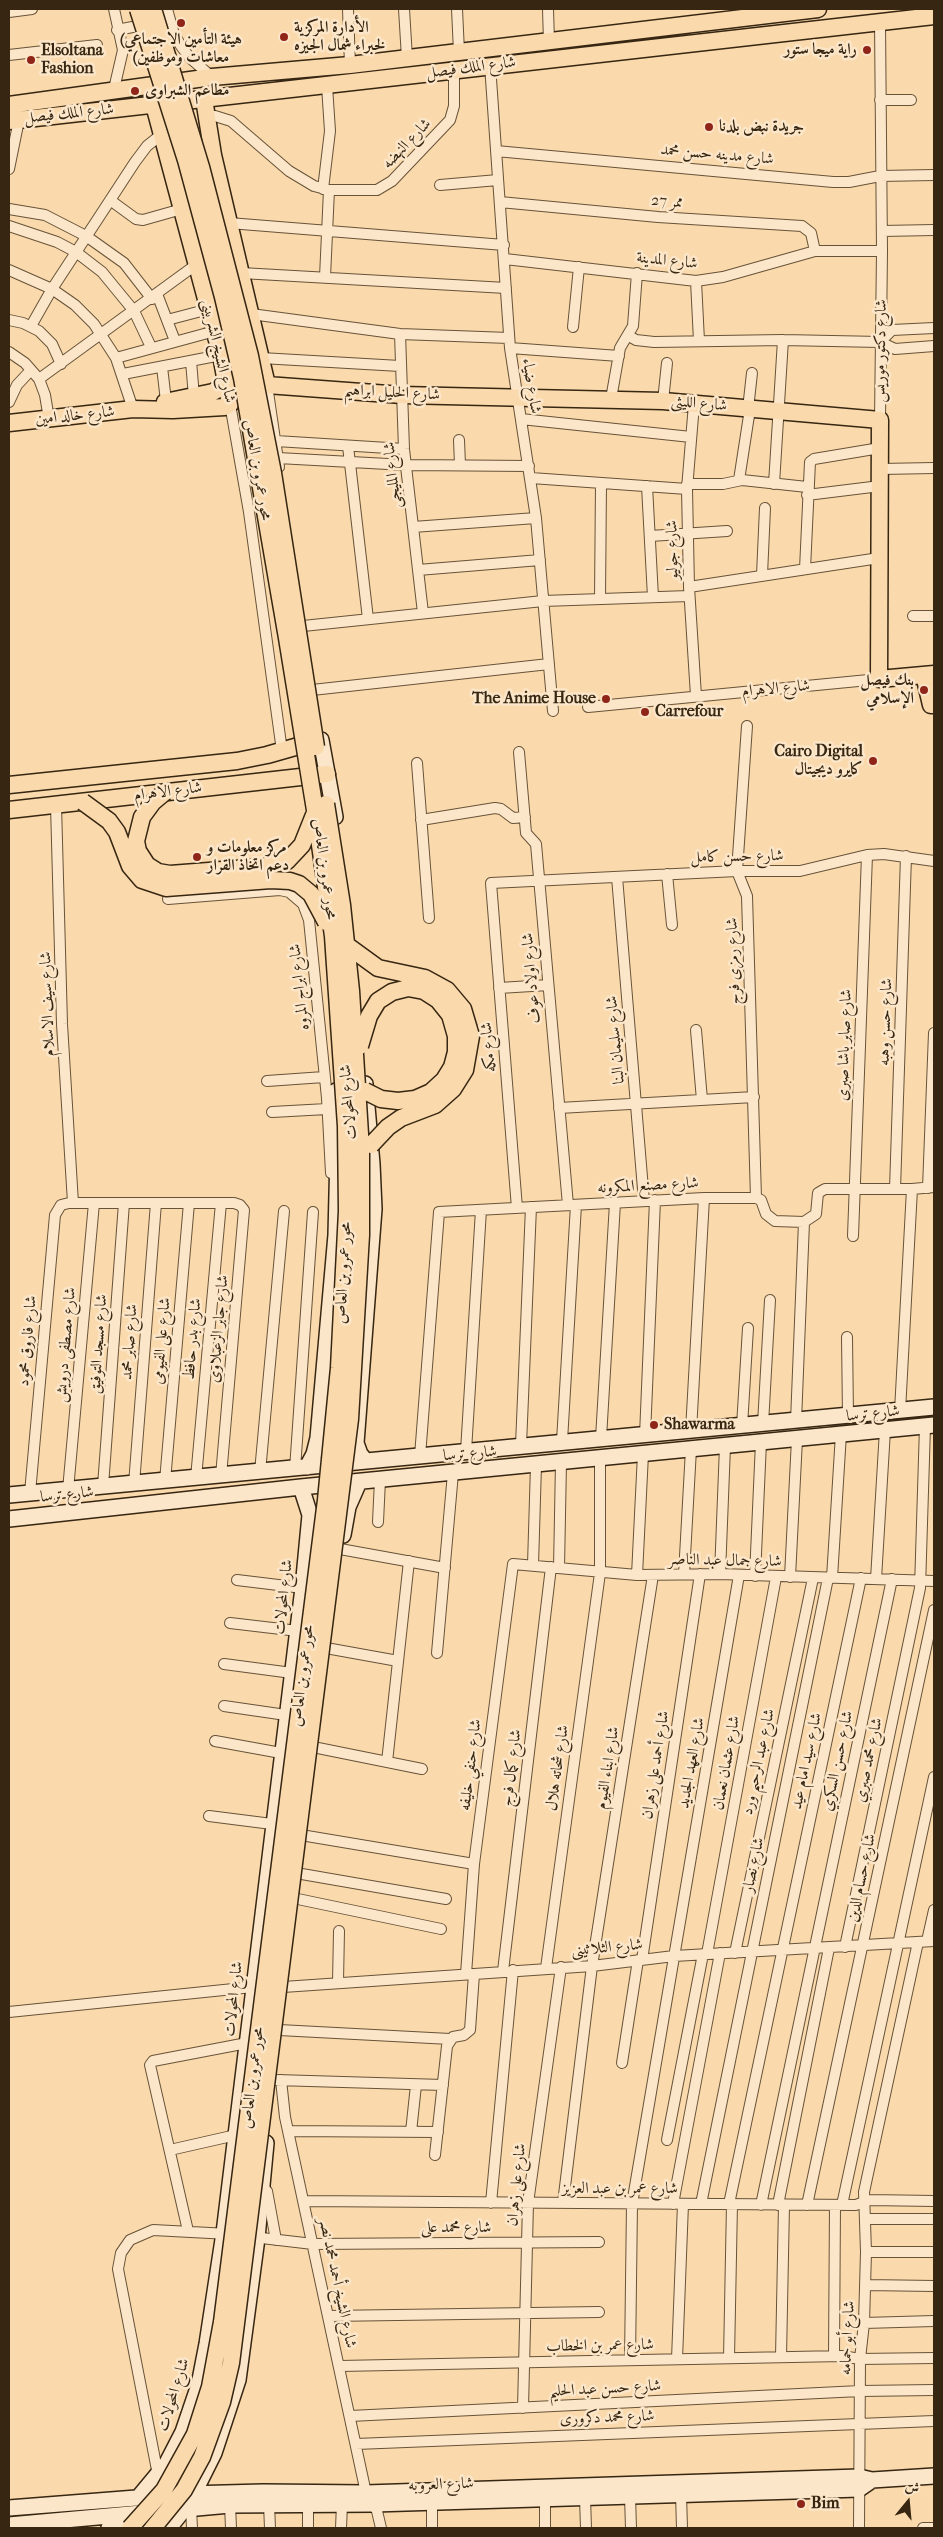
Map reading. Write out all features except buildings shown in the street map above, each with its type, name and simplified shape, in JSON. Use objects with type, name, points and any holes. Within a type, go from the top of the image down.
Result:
[{"type":"main road","name":"محور عمرو بن العاص","points":[[138,9],[186,160],[223,297],[242,378],[339,940],[357,1058],[361,1150],[361,1235],[350,1419],[237,2324],[227,2382],[210,2439],[184,2490],[153,2528]]},
{"type":"main road","name":"محور عمرو بن العاص","points":[[130,2528],[164,2490],[191,2442],[210,2388],[222,2322],[326,1500],[338,1376],[346,1234],[346,1126],[339,940],[342,905],[262,412],[228,266],[201,167],[153,9]]},
{"type":"main road","name":"شارع الملك فيصل","points":[[37,110],[114,89],[212,77],[350,65],[818,9]]},
{"type":"main road","name":"شارع الملك فيصل","points":[[13,113],[37,110],[154,105],[204,100],[454,69],[934,16]]},
{"type":"main road","points":[[204,100],[213,155],[267,385]]},
{"type":"main road","name":"شارع الشيخ الشربينى","points":[[154,105],[173,168],[182,209],[215,331],[230,404]]},
{"type":"main road","points":[[173,168],[177,152],[192,144],[208,148],[213,155]]},
{"type":"main road","name":"شارع خالد امين","points":[[9,423],[137,409],[166,401],[214,392],[226,384]]},
{"type":"main road","name":"شارع الخليل ابراهيم","points":[[267,385],[402,395],[517,397]]},
{"type":"main road","name":"شارع الليثى","points":[[517,397],[663,401],[880,420]]},
{"type":"main road","name":"شارع خالد امين","points":[[137,409],[162,411],[224,407],[230,404]]},
{"type":"main road","name":"شارع دكتور موريس","points":[[880,420],[880,679]]},
{"type":"main road","points":[[929,675],[933,705]]},
{"type":"main road","name":"شارع الاهرام","points":[[880,679],[929,675]]},
{"type":"main road","name":"شارع الاهرام","points":[[9,786],[237,761],[321,740]]},
{"type":"main road","name":"شارع الاهرام","points":[[9,810],[327,774]]},
{"type":"main road","points":[[165,792],[153,802],[142,817],[136,841],[138,851],[147,865],[158,872],[170,874],[262,867],[287,861],[304,841],[316,810]]},
{"type":"main road","points":[[82,802],[109,820],[117,832],[130,866],[142,880],[166,888],[271,880],[290,881],[299,884],[311,894],[339,940],[378,968],[424,978],[447,990],[463,1009],[471,1036],[465,1070],[453,1090],[435,1104],[401,1118],[388,1127],[371,1145]]},
{"type":"main road","points":[[357,1058],[363,1032],[373,1008],[392,992],[408,988],[424,991],[438,1000],[450,1015],[456,1036],[456,1052],[452,1067],[438,1086],[423,1096],[407,1101],[389,1101],[365,1091]]},
{"type":"street","points":[[9,12],[32,9]]},
{"type":"street","points":[[114,9],[117,30],[122,40],[122,59],[114,89]]},
{"type":"street","points":[[167,9],[181,46],[190,58],[212,77]]},
{"type":"street","points":[[348,9],[350,65]]},
{"type":"street","points":[[404,9],[407,58]]},
{"type":"street","points":[[457,9],[459,52]]},
{"type":"street","points":[[548,9],[549,42]]},
{"type":"street","points":[[117,30],[170,20]]},
{"type":"street","name":"شارع دكتور موريس","points":[[880,22],[882,231],[880,420]]},
{"type":"street","points":[[9,55],[97,45]]},
{"type":"street","name":"شارع ضياء","points":[[490,65],[510,343],[536,518],[553,710]]},
{"type":"street","name":"شارع النهضه","points":[[206,116],[215,116],[231,121],[296,177],[326,189],[368,191],[392,182],[450,120],[454,106],[454,69]]},
{"type":"street","points":[[325,277],[326,189],[330,131],[327,86]]},
{"type":"street","points":[[880,100],[911,100]]},
{"type":"street","points":[[9,169],[13,113]]},
{"type":"street","points":[[31,326],[52,289],[141,154],[162,134]]},
{"type":"street","name":"شارع مدينه حسن محمد","points":[[496,151],[833,182],[849,182],[880,176],[934,175]]},
{"type":"street","points":[[440,185],[498,180]]},
{"type":"street","points":[[110,200],[136,219],[143,220],[182,209]]},
{"type":"street","name":"ممر 27","points":[[500,202],[802,226],[811,233],[815,251]]},
{"type":"street","points":[[9,209],[45,215],[86,236],[124,263],[154,296],[167,320],[175,341]]},
{"type":"street","points":[[229,223],[504,245]]},
{"type":"street","points":[[9,226],[47,238],[76,252],[114,284],[134,311],[151,347]]},
{"type":"street","points":[[882,231],[934,230]]},
{"type":"street","name":"شارع المدينة","points":[[505,260],[637,273],[696,281],[723,277],[815,251],[882,251]]},
{"type":"street","points":[[38,380],[197,264]]},
{"type":"street","points":[[573,327],[579,267]]},
{"type":"street","points":[[9,270],[52,289],[80,309],[102,334],[116,358],[137,409]]},
{"type":"street","points":[[241,273],[506,288]]},
{"type":"street","points":[[611,399],[618,356],[622,344],[629,336],[633,326],[637,273]]},
{"type":"street","points":[[696,281],[700,341]]},
{"type":"street","points":[[167,320],[209,309]]},
{"type":"street","points":[[251,314],[400,334],[510,343],[618,356]]},
{"type":"street","points":[[9,320],[31,326],[52,344],[61,364]]},
{"type":"street","points":[[880,342],[892,330],[934,328]]},
{"type":"street","points":[[116,358],[215,331]]},
{"type":"street","name":"شارع المليجى","points":[[400,334],[404,449],[423,614]]},
{"type":"street","points":[[629,336],[649,342],[783,340],[880,342],[895,348],[934,346]]},
{"type":"street","points":[[774,484],[783,340]]},
{"type":"street","points":[[9,352],[31,370],[38,380],[45,395],[49,419]]},
{"type":"street","points":[[123,374],[221,355]]},
{"type":"street","points":[[261,358],[400,366]]},
{"type":"street","points":[[191,361],[194,396]]},
{"type":"street","points":[[663,401],[667,363]]},
{"type":"street","points":[[162,367],[166,401]]},
{"type":"street","points":[[10,396],[31,370]]},
{"type":"street","points":[[739,480],[752,373]]},
{"type":"street","points":[[267,385],[321,740]]},
{"type":"street","name":"شارع الشيخ الشربينى","points":[[230,404],[249,512],[282,751]]},
{"type":"street","name":"شارع جوليو","points":[[694,404],[687,486],[689,592],[696,696]]},
{"type":"street","points":[[521,419],[691,437]]},
{"type":"street","points":[[459,440],[460,465]]},
{"type":"street","points":[[276,441],[404,449]]},
{"type":"street","points":[[348,446],[368,619]]},
{"type":"street","points":[[805,569],[808,467],[812,460],[880,448]]},
{"type":"street","points":[[278,458],[406,464],[529,466]]},
{"type":"street","points":[[880,469],[934,468]]},
{"type":"street","points":[[531,478],[647,486],[723,484],[739,480],[774,484],[807,491],[880,486]]},
{"type":"street","points":[[600,599],[601,483]]},
{"type":"street","points":[[647,486],[653,598]]},
{"type":"street","points":[[762,576],[765,508]]},
{"type":"street","points":[[413,527],[536,518]]},
{"type":"street","points":[[650,536],[727,531]]},
{"type":"street","points":[[303,626],[543,601],[653,598],[762,576],[879,558]]},
{"type":"street","points":[[418,570],[540,560]]},
{"type":"street","points":[[913,616],[934,616]]},
{"type":"street","points":[[312,690],[548,664]]},
{"type":"street","name":"شارع الاهرام","points":[[588,707],[880,679]]},
{"type":"street","name":"شارع رمزى فرج","points":[[747,726],[737,871],[746,896],[756,1198]]},
{"type":"street","name":"شارع المحولات","points":[[321,740],[352,924],[371,1145],[374,1209],[356,1438],[358,1451],[365,1460]]},
{"type":"street","name":"شارع اولاد عوف","points":[[519,752],[526,833],[536,844],[559,1108],[572,1205],[562,1441]]},
{"type":"street","points":[[416,763],[429,918]]},
{"type":"street","name":"شارع المحولات","points":[[301,1468],[314,1454],[318,1438],[336,1208],[336,1032],[326,916],[304,776]]},
{"type":"street","name":"شارع سيف الاسلام","points":[[56,805],[62,1024],[73,1202]]},
{"type":"street","points":[[421,820],[495,808],[501,809],[513,818],[524,817]]},
{"type":"street","name":"شارع حسن كامل","points":[[491,883],[737,871],[800,871],[867,855],[884,854],[934,861]]},
{"type":"street","name":"شارع صابر باشا صبرى","points":[[853,1236],[867,855]]},
{"type":"street","name":"شارع حسن وهبه","points":[[895,1189],[906,856]]},
{"type":"street","points":[[667,874],[672,925]]},
{"type":"street","name":"شارع سليمان البنا","points":[[617,877],[636,1104],[649,1201],[645,1434]]},
{"type":"street","name":"شارع مكه","points":[[491,883],[517,1208]]},
{"type":"street","name":"شارع ابراج المروه","points":[[168,899],[280,890],[290,892],[304,904],[308,920],[327,1109],[333,1194],[336,1208]]},
{"type":"street","points":[[499,988],[548,985]]},
{"type":"street","points":[[696,1030],[702,1100]]},
{"type":"street","points":[[756,1198],[760,1200],[766,1214],[775,1221],[804,1222],[816,1214],[818,1193],[821,1191],[931,1187],[934,1033]]},
{"type":"street","points":[[267,1081],[324,1077]]},
{"type":"street","points":[[559,1108],[754,1096]]},
{"type":"street","points":[[272,1112],[327,1109]]},
{"type":"street","points":[[900,1411],[912,1189]]},
{"type":"street","points":[[691,1430],[704,1198]]},
{"type":"street","name":"شارع مصنع المكرونه","points":[[420,1456],[437,1217],[442,1212],[704,1198],[756,1198]]},
{"type":"street","name":"شارع جابر الزعبلاوى","points":[[73,1202],[238,1204],[245,1213],[221,1476]]},
{"type":"street","name":"شارع فاروق محمود","points":[[30,1493],[54,1215],[61,1205],[73,1202]]},
{"type":"street","name":"شارع مصطفى درويش","points":[[68,1490],[94,1203]]},
{"type":"street","name":"شارع مسجد التوفيق","points":[[103,1486],[124,1203]]},
{"type":"street","name":"شارع صابر محمد","points":[[134,1484],[156,1203]]},
{"type":"street","name":"شارع على الفيومى","points":[[165,1481],[189,1203]]},
{"type":"street","name":"شارع بدر حافظ","points":[[196,1478],[221,1203]]},
{"type":"street","points":[[601,1438],[615,1203]]},
{"type":"street","points":[[521,1446],[531,1207]]},
{"type":"street","points":[[466,1451],[481,1210]]},
{"type":"street","points":[[260,1472],[284,1211]]},
{"type":"street","points":[[301,1468],[313,1212]]},
{"type":"street","points":[[796,1421],[804,1222]]},
{"type":"street","points":[[763,1424],[770,1300]]},
{"type":"street","points":[[742,1426],[748,1328]]},
{"type":"street","points":[[847,1337],[848,1416]]},
{"type":"street","name":"شارع ترسا","points":[[9,1495],[934,1407]]},
{"type":"street","name":"شارع ترسا","points":[[9,1519],[301,1487],[929,1426]]},
{"type":"street","name":"شارع محمد صبري","points":[[845,1947],[920,1588],[929,1426]]},
{"type":"street","points":[[876,1579],[885,1430]]},
{"type":"street","name":"شارع نصار","points":[[701,2204],[830,1578],[841,1434]]},
{"type":"street","points":[[318,1438],[334,1446],[346,1444],[356,1438]]},
{"type":"street","points":[[790,1578],[797,1439]]},
{"type":"street","points":[[755,1576],[761,1442]]},
{"type":"street","points":[[720,1574],[725,1446]]},
{"type":"street","points":[[684,1574],[691,1450]]},
{"type":"street","points":[[637,1575],[643,1454]]},
{"type":"street","name":"شارع شحاته هلال","points":[[546,1968],[600,1573],[600,1459]]},
{"type":"street","name":"شارع كمال فرج","points":[[491,2203],[508,1971],[555,1568],[561,1462]]},
{"type":"street","points":[[533,1565],[536,1465]]},
{"type":"street","points":[[437,1653],[453,1473]]},
{"type":"street","points":[[378,1522],[380,1480]]},
{"type":"street","points":[[169,2528],[192,2498],[222,2432],[238,2380],[257,2238],[270,2103],[277,2080],[279,2030],[296,1873],[326,1648],[346,1516],[350,1498],[360,1482]]},
{"type":"street","name":"شارع المحولات","points":[[138,2498],[158,2475],[183,2432],[199,2385],[207,2344],[224,2234],[272,1824],[298,1631],[310,1515],[301,1487]]},
{"type":"street","points":[[310,1515],[316,1508],[326,1506],[335,1507],[346,1516]]},
{"type":"street","points":[[340,1549],[445,1568]]},
{"type":"street","points":[[387,1762],[409,1562]]},
{"type":"street","name":"شارع جمال عبد الناصر","points":[[515,1563],[600,1573],[637,1575],[720,1574],[790,1578],[919,1579],[934,1581]]},
{"type":"street","name":"شارع حنفي خليفه","points":[[450,2039],[464,2036],[470,2030],[474,1864],[512,1567],[515,1563]]},
{"type":"street","name":"شارع أحمد على زهران","points":[[622,2063],[640,1960],[700,1574]]},
{"type":"street","name":"شارع ابناء الفيوم","points":[[563,2203],[592,1966],[653,1575]]},
{"type":"street","name":"شارع العهد الجديد","points":[[630,2360],[632,2204],[740,1575]]},
{"type":"street","name":"شارع عثمان نعمان","points":[[667,2140],[705,1954],[776,1577]]},
{"type":"street","name":"شارع عبد الرحيم ورد","points":[[735,1953],[813,1578]]},
{"type":"street","name":"شارع سيد امام عيد","points":[[728,2358],[730,2204],[861,1578]]},
{"type":"street","name":"شارع حسن السكري","points":[[761,2204],[813,1948],[892,1579]]},
{"type":"street","points":[[237,1580],[302,1588]]},
{"type":"street","name":"شارع حسام الدين","points":[[807,2205],[934,1610]]},
{"type":"street","points":[[230,1623],[298,1631]]},
{"type":"street","points":[[326,1648],[398,1660]]},
{"type":"street","points":[[224,1664],[292,1673]]},
{"type":"street","points":[[224,1706],[286,1714]]},
{"type":"street","points":[[215,1741],[281,1753]]},
{"type":"street","points":[[313,1747],[422,1769]]},
{"type":"street","points":[[834,2356],[838,2205],[934,1777]]},
{"type":"street","points":[[209,1816],[272,1824]]},
{"type":"street","points":[[301,1835],[474,1864]]},
{"type":"street","points":[[296,1873],[446,1899]]},
{"type":"street","points":[[293,1898],[441,1929]]},
{"type":"street","name":"شارع أبو حمامه","points":[[859,2528],[864,2482],[859,2423],[860,2359],[866,2285],[864,2186],[934,1910]]},
{"type":"street","points":[[338,1982],[339,1931]]},
{"type":"street","name":"شارع الثلاثينى","points":[[283,1987],[561,1966],[592,1966],[674,1956],[926,1941]]},
{"type":"street","points":[[782,2357],[781,2205],[830,1948]]},
{"type":"street","points":[[678,2359],[678,2204],[720,1953]]},
{"type":"street","name":"شارع على زهران","points":[[523,2408],[528,2203],[561,1966]]},
{"type":"street","points":[[9,2012],[253,1987]]},
{"type":"street","points":[[279,2030],[450,2039],[447,2046],[435,2155]]},
{"type":"street","points":[[188,2231],[151,2063],[247,2043]]},
{"type":"street","points":[[277,2080],[443,2086]]},
{"type":"street","name":"شارع الشيخ أحمد محمد نصر","points":[[277,2080],[356,2444],[370,2499],[381,2528]]},
{"type":"street","points":[[411,2132],[416,2085]]},
{"type":"street","points":[[240,2101],[270,2103]]},
{"type":"street","points":[[288,2130],[438,2132]]},
{"type":"street","points":[[170,2150],[236,2135]]},
{"type":"street","points":[[267,2191],[276,2240]]},
{"type":"street","name":"شارع عمر بن عبد العزيز","points":[[305,2202],[856,2205],[865,2201],[934,2198]]},
{"type":"street","points":[[866,2219],[934,2219]]},
{"type":"street","name":"شارع محمد على","points":[[158,2475],[118,2270],[119,2261],[130,2240],[145,2232],[161,2230],[188,2231],[313,2244],[599,2242]]},
{"type":"street","points":[[866,2252],[934,2252]]},
{"type":"street","points":[[866,2285],[934,2286]]},
{"type":"street","points":[[329,2316],[599,2312]]},
{"type":"street","points":[[864,2323],[934,2321]]},
{"type":"street","name":"شارع عمر بن الخطاب","points":[[340,2366],[834,2356],[860,2359],[934,2358]]},
{"type":"street","name":"شارع حسن عبد الحليم","points":[[350,2416],[860,2391],[934,2390]]},
{"type":"street","name":"شارع محمد دكرورى","points":[[356,2444],[934,2421]]},
{"type":"street","points":[[158,2475],[175,2483],[192,2498],[192,2528]]},
{"type":"street","name":"شارع العروبه","points":[[9,2525],[109,2524],[192,2498],[230,2505],[342,2504],[370,2499],[432,2502],[585,2498],[681,2494],[934,2476]]},
{"type":"street","name":"شارع العروبه","points":[[9,2508],[138,2498],[370,2499],[864,2482]]},
{"type":"street","points":[[681,2494],[682,2528]]},
{"type":"street","points":[[630,2496],[631,2528]]},
{"type":"street","points":[[585,2498],[586,2528]]},
{"type":"street","points":[[545,2499],[545,2528]]},
{"type":"street","points":[[432,2502],[432,2528]]},
{"type":"street","points":[[270,2504],[270,2528]]},
{"type":"street","points":[[308,2504],[308,2528]]},
{"type":"street","points":[[341,2528],[342,2504]]},
{"type":"street","points":[[230,2505],[231,2528]]},
{"type":"street","points":[[109,2524],[131,2522],[142,2528]]},
{"type":"street","points":[[923,2528],[934,2528]]},
{"type":"place","name":"(هيئة التأمين الاجتماعي (معاشات وموظفين","points":[[181,23]]},
{"type":"place","name":"الأدارة المركزية لخبراء شمال الجيزه","points":[[284,37]]},
{"type":"place","name":"راية ميجا ستور","points":[[867,50]]},
{"type":"place","name":"Elsoltana Fashion","points":[[31,60]]},
{"type":"place","name":"مطاعم الشبراوى","points":[[135,91]]},
{"type":"place","name":"جريدة نبض بلدنا","points":[[709,127]]},
{"type":"place","name":"بنك فيصل الإسلامي","points":[[924,690]]},
{"type":"place","name":"The Anime House","points":[[606,699]]},
{"type":"place","name":"Carrefour","points":[[645,712]]},
{"type":"place","name":"Cairo Digital كايرو ديجيتال","points":[[873,761]]},
{"type":"place","name":"مركز معلومات و دعم اتخاذ القرار","points":[[197,857]]},
{"type":"place","name":"Shawarma","points":[[654,1425]]},
{"type":"place","name":"Bim","points":[[801,2504]]}]
